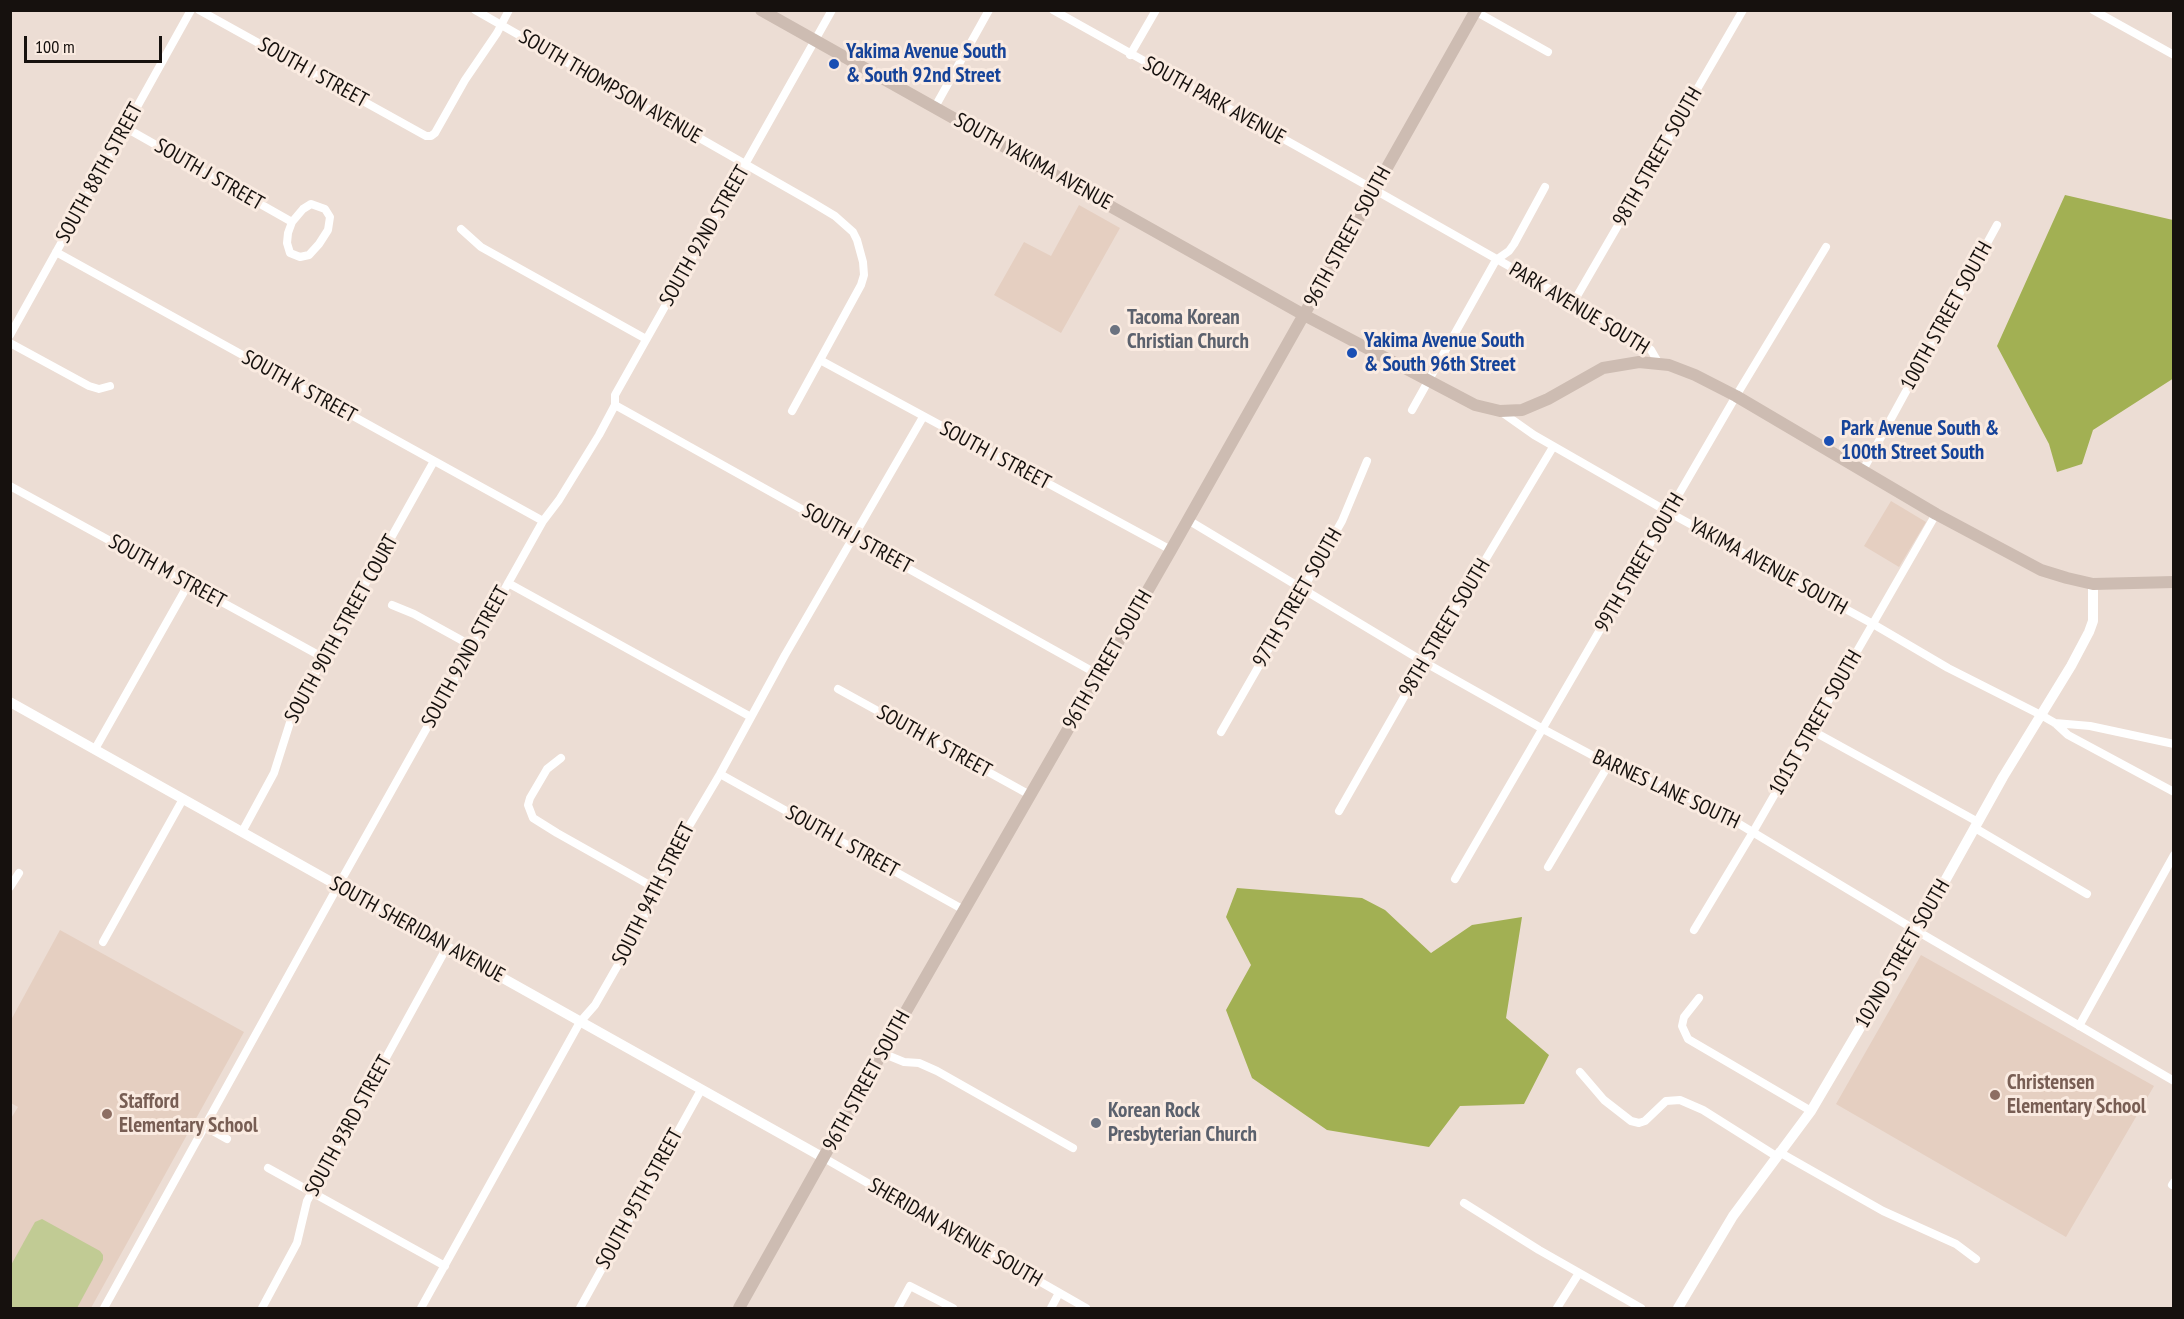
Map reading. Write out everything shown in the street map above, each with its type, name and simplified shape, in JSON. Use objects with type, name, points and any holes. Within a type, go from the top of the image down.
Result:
[{"type":"main road","name":"SOUTH YAKIMA AVENUE","points":[[761,10],[1304,315]]},
{"type":"main road","name":"96TH STREET SOUTH","points":[[739,1308],[1475,11]]},
{"type":"main road","name":"YAKIMA AVENUE SOUTH","points":[[1304,315],[1475,405],[1500,411],[1533,407],[1603,368],[1622,364],[1658,362]]},
{"type":"main road","name":"PARK AVENUE SOUTH","points":[[1658,362],[1681,368],[1736,396],[1936,514],[2041,570],[2093,584],[2174,582]]},
{"type":"street","name":"SOUTH 88TH STREET","points":[[10,335],[191,10]]},
{"type":"street","name":"SOUTH I STREET","points":[[199,10],[426,135],[435,133],[465,80],[501,25]]},
{"type":"street","name":"SOUTH THOMPSON AVENUE","points":[[475,10],[846,224],[857,240],[864,275],[861,285],[820,360]]},
{"type":"street","points":[[501,25],[509,10]]},
{"type":"street","name":"SOUTH 92ND STREET","points":[[104,1308],[472,646],[543,521],[559,500],[599,435],[615,405],[615,395],[832,10]]},
{"type":"street","points":[[935,106],[989,10]]},
{"type":"street","name":"SOUTH PARK AVENUE","points":[[1053,10],[1375,190]]},
{"type":"street","points":[[1130,55],[1156,10]]},
{"type":"street","points":[[1731,10],[1741,13]]},
{"type":"street","points":[[2093,10],[2174,56]]},
{"type":"street","points":[[1475,11],[1548,52]]},
{"type":"street","name":"98TH STREET SOUTH","points":[[1574,303],[1741,13]]},
{"type":"street","name":"SOUTH J STREET","points":[[126,128],[292,222]]},
{"type":"street","points":[[1412,410],[1496,260],[1505,255],[1514,244],[1545,187]]},
{"type":"street","name":"PARK AVENUE SOUTH","points":[[1375,190],[1644,344],[1656,356],[1658,362]]},
{"type":"street","points":[[311,204],[325,209],[330,217],[328,230],[319,244],[309,255],[300,257],[290,253],[287,243],[292,222],[311,204]]},
{"type":"street","name":"100TH STREET SOUTH","points":[[1863,470],[1997,225]]},
{"type":"street","points":[[461,229],[481,247],[646,339]]},
{"type":"street","name":"99TH STREET SOUTH","points":[[1455,879],[1736,396],[1826,247]]},
{"type":"street","name":"SOUTH K STREET","points":[[56,252],[543,521]]},
{"type":"street","points":[[10,344],[89,386],[99,388],[110,386]]},
{"type":"street","name":"SOUTH I STREET","points":[[820,360],[1171,550]]},
{"type":"street","points":[[792,411],[820,360]]},
{"type":"street","name":"SOUTH J STREET","points":[[615,405],[1099,675]]},
{"type":"street","name":"YAKIMA AVENUE SOUTH","points":[[1500,411],[1553,447],[1959,673],[2041,715],[2055,723],[2068,735],[2174,792]]},
{"type":"street","name":"SOUTH 94TH STREET","points":[[421,1308],[580,1022],[595,1005],[634,937],[650,905],[653,886],[720,774],[785,655],[923,417]]},
{"type":"street","name":"98TH STREET SOUTH","points":[[1340,811],[1424,662],[1553,447]]},
{"type":"street","name":"SOUTH 90TH STREET COURT","points":[[242,832],[274,773],[293,713],[434,461]]},
{"type":"street","name":"97TH STREET SOUTH","points":[[1221,732],[1342,521],[1367,461]]},
{"type":"street","name":"SOUTH M STREET","points":[[10,486],[324,658]]},
{"type":"street","name":"101ST STREET SOUTH","points":[[1694,930],[1936,514]]},
{"type":"street","name":"BARNES LANE SOUTH","points":[[1188,520],[1424,662],[1543,729],[1609,764],[1701,802],[2174,1081]]},
{"type":"street","points":[[95,749],[189,583]]},
{"type":"street","points":[[508,584],[751,717]]},
{"type":"street","name":"102ND STREET SOUTH","points":[[1678,1308],[1733,1216],[1811,1111],[2089,632],[2094,609],[2093,584]]},
{"type":"street","points":[[392,605],[414,614],[472,646]]},
{"type":"street","name":"SOUTH K STREET","points":[[838,690],[1030,795]]},
{"type":"street","name":"SOUTH SHERIDAN AVENUE","points":[[10,702],[824,1158]]},
{"type":"street","points":[[2055,723],[2090,726],[2174,744]]},
{"type":"street","points":[[1811,730],[1976,825],[2087,894]]},
{"type":"street","points":[[561,758],[550,765],[543,775],[530,798],[528,805],[530,812],[542,824],[653,886]]},
{"type":"street","points":[[1548,867],[1609,764]]},
{"type":"street","name":"SOUTH L STREET","points":[[720,774],[964,910]]},
{"type":"street","points":[[103,942],[183,799]]},
{"type":"street","points":[[2079,1026],[2174,855]]},
{"type":"street","points":[[10,887],[19,873]]},
{"type":"street","name":"SOUTH 93RD STREET","points":[[262,1308],[297,1244],[304,1210],[312,1192],[447,947]]},
{"type":"street","points":[[1699,998],[1684,1017],[1682,1026],[1688,1039],[1811,1111]]},
{"type":"street","points":[[882,1053],[904,1062],[919,1063],[937,1071],[1073,1148]]},
{"type":"street","points":[[1581,1072],[1604,1100],[1631,1120],[1639,1123],[1645,1121],[1666,1101],[1680,1100],[1703,1110],[1777,1154],[1883,1211],[1956,1244],[1976,1259]]},
{"type":"street","name":"SOUTH 95TH STREET","points":[[580,1308],[701,1090]]},
{"type":"street","points":[[204,1126],[227,1139]]},
{"type":"street","name":"SHERIDAN AVENUE SOUTH","points":[[824,1158],[1086,1308]]},
{"type":"street","points":[[268,1168],[445,1266]]},
{"type":"street","points":[[1464,1203],[1641,1308]]},
{"type":"street","points":[[1557,1308],[1579,1273]]},
{"type":"street","points":[[898,1308],[910,1286],[953,1308]]},
{"type":"street","points":[[1051,1308],[1059,1293]]},
{"type":"shaded area","points":[[1079,205],[1120,228],[1061,333],[994,295],[1024,242],[1051,256]]},
{"type":"shaded area","points":[[1891,501],[1926,522],[1899,567],[1864,546]]},
{"type":"shaded area","name":"Stafford Elementary School","points":[[60,930],[244,1032],[91,1308],[11,1308],[10,1120],[18,1107],[11,1103],[11,1020]]},
{"type":"shaded area","name":"Christensen Elementary School","points":[[1921,955],[2154,1086],[2066,1237],[1836,1104]]},
{"type":"green space","points":[[2065,195],[2173,220],[2174,378],[2093,430],[2082,464],[2057,472],[2049,444],[1997,346]]},
{"type":"green space","points":[[1237,888],[1362,898],[1385,910],[1431,953],[1472,925],[1522,917],[1506,1018],[1549,1055],[1524,1104],[1460,1106],[1429,1147],[1327,1130],[1252,1078],[1226,1010],[1251,965],[1226,917]]},
{"type":"green space","points":[[42,1219],[100,1251],[103,1255],[103,1260],[77,1308],[11,1308],[11,1265],[35,1222]]},
{"type":"place","name":"Yakima Avenue South & South 92nd Street","points":[[834,64]]},
{"type":"place","name":"Tacoma Korean Christian Church","points":[[1115,330]]},
{"type":"place","name":"Yakima Avenue South & South 96th Street","points":[[1352,353]]},
{"type":"place","name":"Park Avenue South & 100th Street South","points":[[1829,441]]},
{"type":"place","name":"Christensen Elementary School","points":[[1995,1095]]},
{"type":"place","name":"Stafford Elementary School","points":[[107,1114]]},
{"type":"place","name":"Korean Rock Presbyterian Church","points":[[1096,1123]]}]
